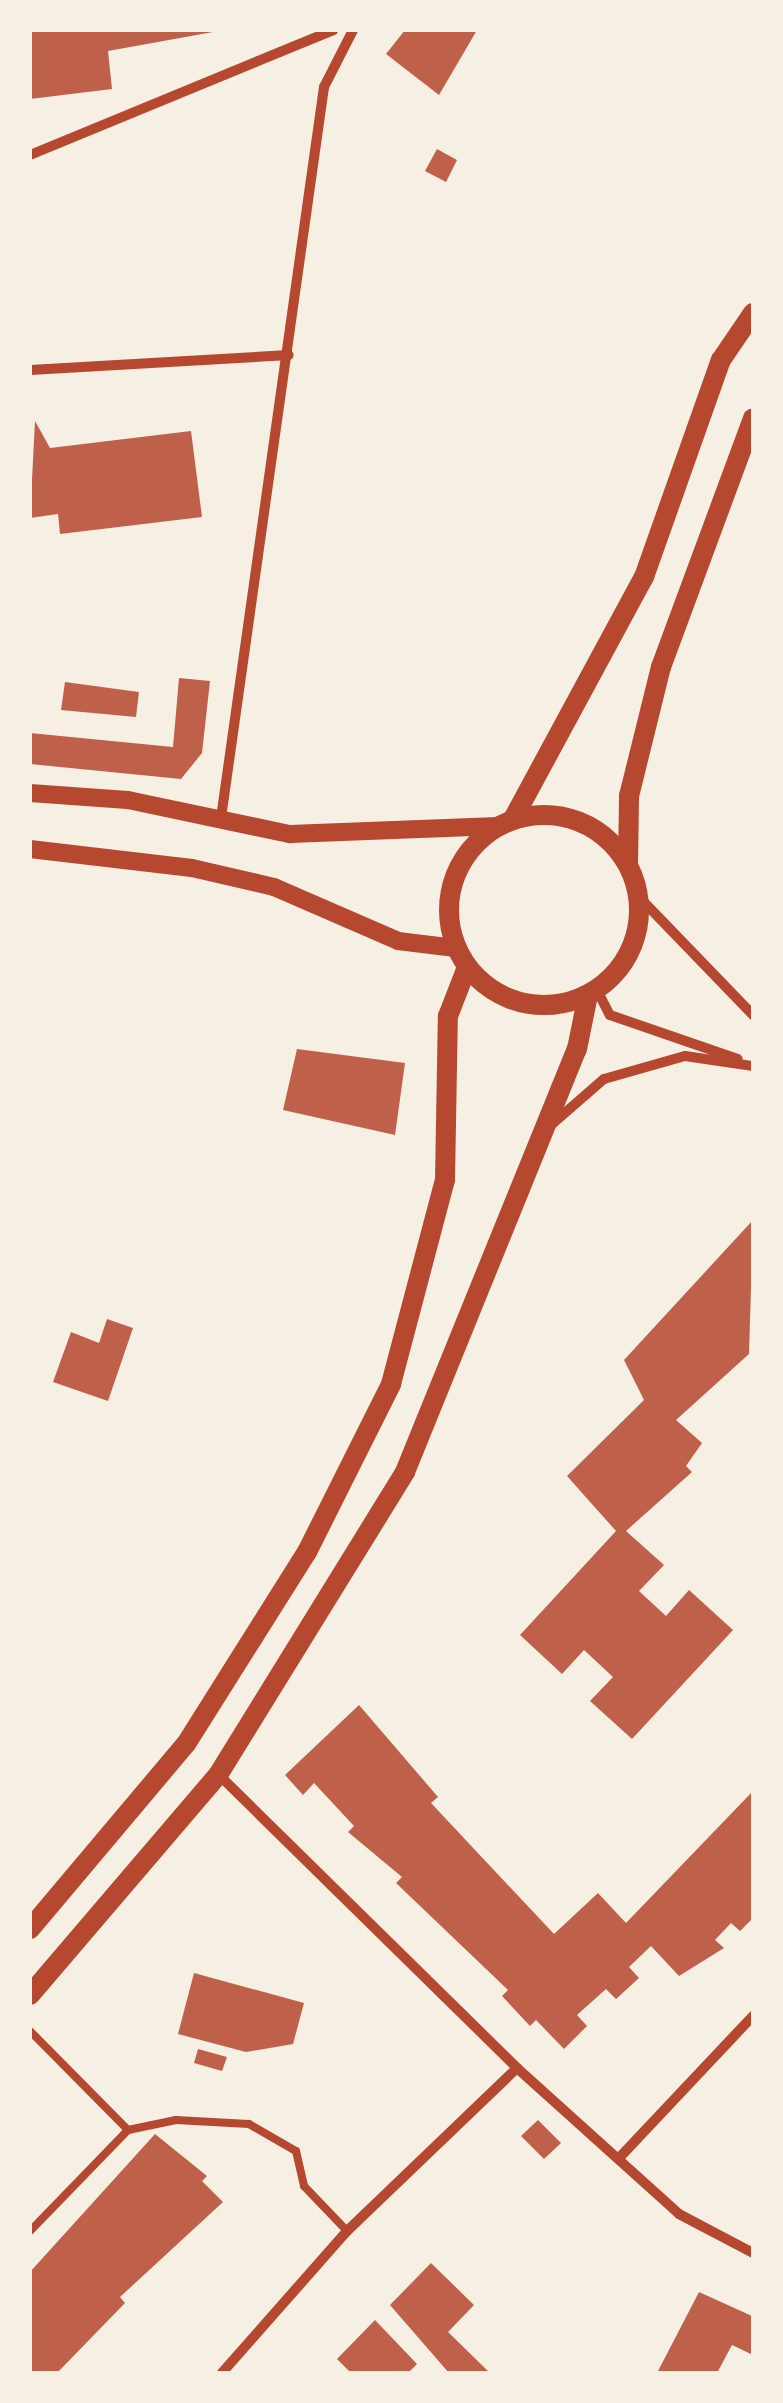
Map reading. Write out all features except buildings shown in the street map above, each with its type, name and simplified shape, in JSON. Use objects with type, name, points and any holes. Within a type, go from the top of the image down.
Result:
[{"type":"main road","points":[[30,1929],[186,1744],[307,1552],[391,1384],[445,1180],[448,1016],[462,957],[450,892],[475,843],[505,822],[644,577],[721,360],[753,313]]},
{"type":"main road","points":[[462,957],[509,999],[562,1004],[593,992],[632,950],[640,898],[628,863],[629,796],[661,668],[753,418]]},
{"type":"main road","points":[[505,822],[579,820],[628,863]]},
{"type":"main road","points":[[30,1996],[218,1775],[406,1472],[532,1142],[577,1049],[593,992]]},
{"type":"street","points":[[30,156],[333,30]]},
{"type":"street","points":[[221,818],[324,87],[353,30]]},
{"type":"street","points":[[30,370],[288,355]]},
{"type":"street","points":[[30,793],[221,818],[290,834],[505,822]]},
{"type":"street","points":[[30,849],[209,872],[274,887],[398,941],[462,957]]},
{"type":"street","points":[[640,898],[753,1015]]},
{"type":"street","points":[[593,992],[610,1015],[753,1065]]},
{"type":"street","points":[[532,1142],[604,1079],[686,1056],[753,1065]]},
{"type":"street","points":[[218,1775],[517,2068],[680,2214],[753,2253]]},
{"type":"street","points":[[620,2157],[753,2016]]},
{"type":"street","points":[[222,2373],[347,2232],[517,2068]]},
{"type":"lane","points":[[30,2031],[128,2130]]},
{"type":"lane","points":[[30,2231],[128,2130],[176,2120],[249,2124],[296,2151],[304,2186],[347,2232]]}]
